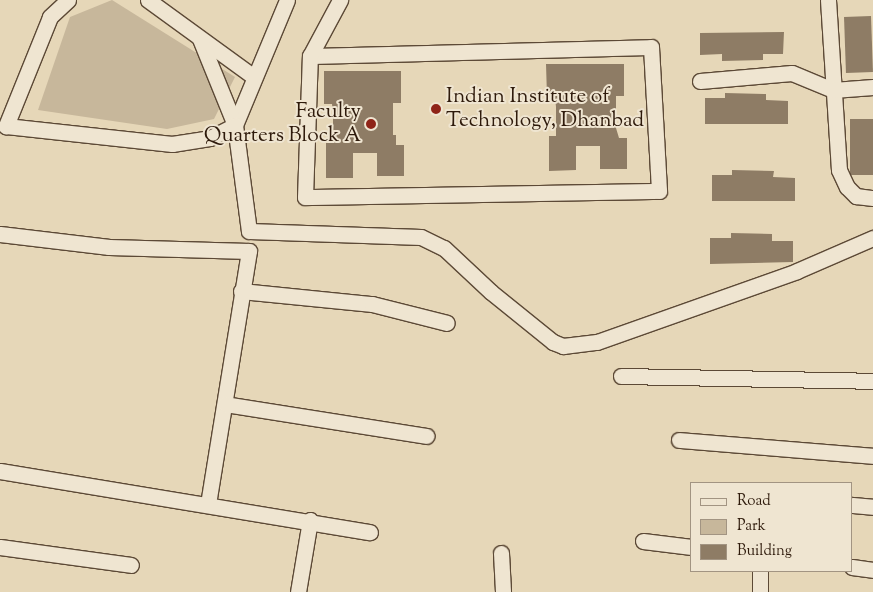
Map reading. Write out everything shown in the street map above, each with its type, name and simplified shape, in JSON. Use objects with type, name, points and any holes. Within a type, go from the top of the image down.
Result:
[{"type":"street","points":[[68,0],[50,17],[6,126],[172,144],[210,138],[235,125],[287,0]]},
{"type":"street","points":[[148,0],[254,77]]},
{"type":"street","points":[[310,56],[651,47],[659,191],[305,197],[310,56],[340,0]]},
{"type":"street","points":[[828,0],[839,170],[847,188],[856,196],[873,198]]},
{"type":"street","points":[[200,39],[235,125],[249,231],[421,237],[444,248],[498,298],[554,342],[563,346],[598,342],[797,271],[873,238]]},
{"type":"street","points":[[700,81],[792,74],[833,90],[873,87]]},
{"type":"street","points":[[0,234],[109,247],[249,252],[240,292],[225,404],[208,504]]},
{"type":"street","points":[[240,292],[372,304],[447,323]]},
{"type":"street","points":[[621,376],[873,381]]},
{"type":"street","points":[[225,404],[426,436]]},
{"type":"street","points":[[679,440],[873,456]]},
{"type":"street","points":[[0,471],[310,520],[370,532]]},
{"type":"street","points":[[853,505],[873,507]]},
{"type":"street","points":[[298,592],[310,520]]},
{"type":"street","points":[[643,541],[690,547]]},
{"type":"street","points":[[0,546],[131,565]]},
{"type":"street","points":[[501,553],[503,592]]},
{"type":"street","points":[[853,567],[873,570]]},
{"type":"street","points":[[760,572],[760,592]]},
{"type":"green space","points":[[112,0],[235,77],[214,119],[167,129],[38,110],[70,17]]},
{"type":"building","points":[[871,16],[873,72],[846,73],[844,17]]},
{"type":"building","points":[[784,32],[783,54],[763,54],[763,60],[722,61],[722,54],[700,55],[700,33]]},
{"type":"building","points":[[546,64],[624,64],[624,96],[616,96],[616,128],[619,138],[627,138],[627,169],[600,169],[600,146],[576,146],[576,170],[549,171],[549,136],[556,136],[556,107],[555,97],[547,97]]},
{"type":"building","name":"Faculty Quarters Block A","points":[[324,71],[401,71],[401,103],[393,103],[393,135],[396,135],[396,145],[404,145],[404,176],[377,176],[377,153],[353,153],[353,178],[326,178],[326,143],[333,143],[333,114],[332,104],[324,104]]},
{"type":"building","points":[[725,93],[766,94],[766,100],[788,101],[788,124],[705,124],[705,98],[725,98]]},
{"type":"building","points":[[850,119],[873,119],[873,175],[850,175]]},
{"type":"building","points":[[732,170],[774,171],[773,177],[795,178],[795,201],[712,201],[712,175],[732,175]]},
{"type":"building","points":[[731,233],[772,234],[772,241],[793,241],[793,262],[710,264],[710,238],[731,238]]},
{"type":"place","name":"Indian Institute of Technology, Dhanbad","points":[[436,109]]},
{"type":"place","name":"Faculty Quarters Block A","points":[[371,124]]}]
